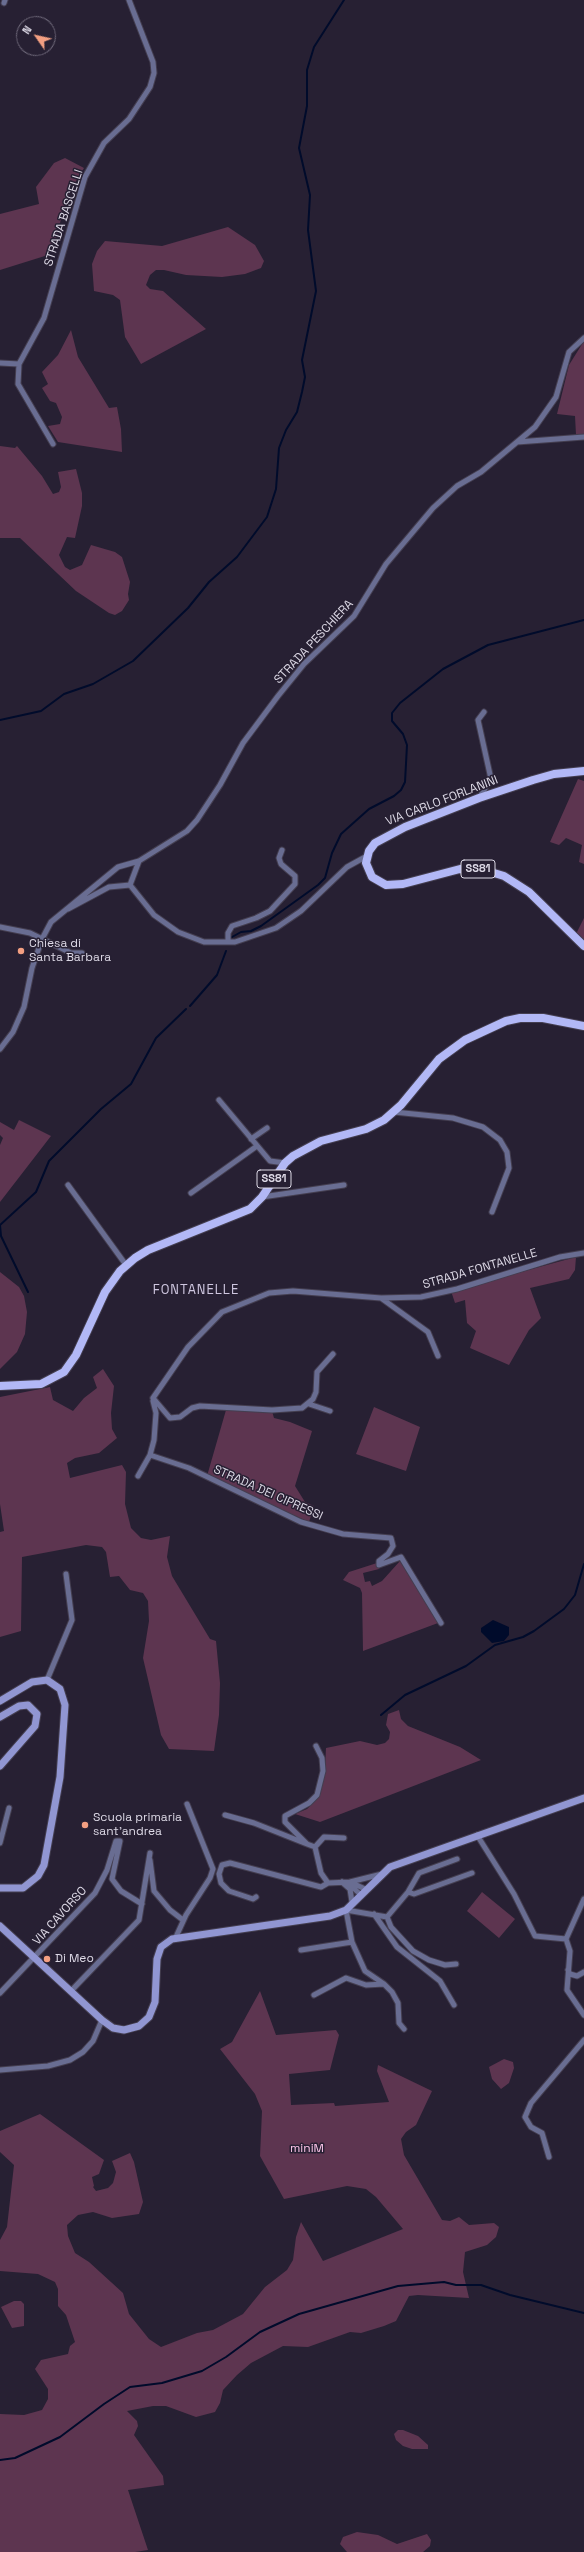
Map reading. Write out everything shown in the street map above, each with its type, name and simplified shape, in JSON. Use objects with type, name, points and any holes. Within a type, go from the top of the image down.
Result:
[{"type":"main road","name":"VIA CARLO FORLANINI","points":[[367,856],[375,843],[383,837],[479,798],[554,774],[584,771]]},
{"type":"main road","name":"SS81","points":[[367,856],[366,863],[369,874],[379,882],[386,885],[403,884],[460,869],[484,870],[504,876],[530,892],[584,946]]},
{"type":"main road","name":"SS81","points":[[0,1386],[41,1384],[64,1372],[76,1355],[105,1292],[126,1265],[148,1250],[250,1209],[262,1197],[285,1163],[302,1149],[321,1141],[375,1125],[394,1112],[439,1059],[465,1040],[492,1027],[520,1018],[543,1018],[584,1026]]},
{"type":"street","name":"STRADA BASCELLI","points":[[19,364],[44,318],[85,177],[104,143],[129,119],[150,87],[154,73],[153,62],[129,0]]},
{"type":"street","name":"STRADA PESCHIERA","points":[[57,915],[118,867],[139,861],[186,830],[197,820],[220,785],[243,743],[278,696],[304,664],[354,616],[386,564],[433,508],[457,486],[481,472],[535,427],[552,405],[569,352],[584,338]]},
{"type":"street","points":[[0,363],[19,364],[18,384],[53,444]]},
{"type":"street","points":[[517,442],[584,436]]},
{"type":"street","points":[[479,798],[491,779],[478,720],[484,712]]},
{"type":"street","points":[[228,942],[228,933],[232,926],[256,918],[270,911],[294,884],[295,876],[281,864],[279,858],[282,850]]},
{"type":"street","points":[[130,885],[154,915],[178,932],[204,942],[235,942],[276,928],[300,911],[347,867],[367,856]]},
{"type":"street","points":[[130,885],[139,861]]},
{"type":"street","points":[[0,1049],[13,1032],[24,1007],[32,968],[42,939],[57,915],[109,887],[130,885]]},
{"type":"street","points":[[0,927],[30,933],[71,953],[82,953]]},
{"type":"street","points":[[219,1100],[270,1161],[285,1163]]},
{"type":"street","points":[[394,1112],[453,1118],[483,1127],[500,1140],[507,1152],[509,1168],[492,1212]]},
{"type":"street","points":[[251,1138],[267,1128]]},
{"type":"street","points":[[191,1193],[257,1146]]},
{"type":"street","points":[[68,1185],[126,1265]]},
{"type":"street","points":[[262,1197],[344,1185]]},
{"type":"street","name":"STRADA FONTANELLE","points":[[153,1398],[192,1343],[222,1312],[269,1293],[293,1291],[381,1298],[421,1296],[457,1288],[560,1257],[584,1253]]},
{"type":"street","points":[[381,1298],[428,1332],[438,1356]]},
{"type":"street","points":[[153,1398],[170,1418],[180,1417],[192,1408],[200,1406],[272,1410],[302,1408],[309,1404],[316,1392],[317,1372],[333,1354]]},
{"type":"street","points":[[138,1476],[150,1455],[156,1424],[153,1398]]},
{"type":"street","points":[[309,1404],[330,1411]]},
{"type":"street","name":"STRADA DEI CIPRESSI","points":[[150,1455],[189,1468],[301,1522],[344,1534],[391,1538],[393,1546],[388,1554],[379,1561],[379,1565],[401,1557],[441,1622]]},
{"type":"street","points":[[47,1680],[72,1620],[66,1574]]},
{"type":"street","points":[[0,1701],[32,1682],[47,1680],[60,1689],[66,1705],[60,1777],[44,1865],[38,1876],[23,1888],[0,1888]]},
{"type":"street","points":[[0,1717],[19,1706],[28,1706],[36,1714],[35,1726],[0,1766]]},
{"type":"street","points":[[307,1844],[285,1822],[285,1816],[309,1803],[317,1795],[322,1771],[322,1758],[316,1746]]},
{"type":"street","points":[[404,2029],[400,2023],[398,2003],[392,1992],[384,1984],[365,1971],[352,1942],[346,1910],[352,1902],[390,1867],[584,1798]]},
{"type":"street","points":[[175,1939],[184,1920],[210,1878],[213,1869],[187,1804]]},
{"type":"street","points":[[0,1843],[9,1808]]},
{"type":"street","points":[[225,1815],[254,1823],[315,1847]]},
{"type":"street","points":[[478,1835],[514,1894],[535,1936],[566,1939]]},
{"type":"street","points":[[315,1847],[324,1837],[344,1838]]},
{"type":"street","name":"VIA CAVORSO","points":[[0,1993],[35,1958],[95,1893],[107,1870],[116,1841],[120,1841],[112,1879],[121,1891],[142,1904]]},
{"type":"street","points":[[315,1847],[321,1873],[328,1883]]},
{"type":"street","points":[[71,1991],[133,1928],[139,1920],[149,1855],[154,1891],[170,1910],[184,1920]]},
{"type":"street","points":[[386,1917],[408,1892],[419,1873],[457,1859]]},
{"type":"street","points":[[256,1897],[252,1899],[229,1891],[221,1883],[219,1874],[222,1865],[230,1863],[321,1888],[328,1883],[350,1882],[383,1874]]},
{"type":"street","points":[[408,1892],[414,1894],[472,1873]]},
{"type":"street","points":[[342,1882],[349,1884],[362,1892]]},
{"type":"street","points":[[342,1882],[350,1889],[352,1902]]},
{"type":"street","points":[[350,1882],[362,1892]]},
{"type":"street","points":[[584,1899],[566,1939],[570,1952],[567,1990],[584,2015]]},
{"type":"street","points":[[0,1926],[102,2020],[113,2028],[124,2030],[139,2026],[149,2017],[155,2002],[157,1959],[161,1947],[175,1939],[330,1916],[346,1910],[386,1917],[391,1927],[413,1951],[429,1960],[445,1965],[456,1964]]},
{"type":"street","points":[[374,1914],[398,1947],[440,1981],[454,2005]]},
{"type":"street","points":[[301,1950],[352,1942]]},
{"type":"street","points":[[568,1969],[570,1974],[577,1976],[584,1972]]},
{"type":"street","points":[[314,1995],[346,1978],[366,1985],[384,1984]]},
{"type":"street","points":[[0,2070],[48,2066],[70,2060],[83,2052],[92,2041],[102,2020]]},
{"type":"street","points":[[548,2157],[542,2133],[531,2127],[524,2117],[531,2103],[584,2040]]},
{"type":"green space","points":[[65,158],[84,168],[73,186],[64,206],[57,236],[48,255],[0,270],[0,214],[39,204],[36,187],[54,163]]},
{"type":"green space","points":[[228,227],[255,245],[264,261],[261,268],[245,274],[222,277],[186,275],[164,270],[156,270],[150,275],[146,285],[150,289],[163,291],[206,329],[141,364],[125,337],[120,300],[113,295],[94,291],[92,264],[97,251],[105,241],[162,246]]},
{"type":"green space","points":[[71,330],[78,357],[109,408],[117,407],[121,429],[122,452],[58,442],[48,426],[60,424],[62,417],[56,403],[50,401],[42,388],[48,384],[42,372],[58,355]]},
{"type":"green space","points":[[584,341],[584,435],[576,435],[575,416],[557,414],[569,365]]},
{"type":"green space","points":[[0,446],[15,448],[17,446],[42,476],[53,494],[59,492],[61,487],[58,472],[76,469],[82,493],[82,506],[75,538],[67,537],[59,555],[65,567],[70,570],[82,565],[91,545],[115,552],[122,557],[130,582],[128,594],[129,600],[122,611],[115,615],[109,613],[76,591],[20,538],[0,538]]},
{"type":"green space","points":[[578,779],[584,781],[584,864],[579,862],[582,845],[566,838],[559,845],[550,842]]},
{"type":"green space","points":[[584,918],[584,943],[576,934]]},
{"type":"green space","points":[[19,1120],[51,1136],[0,1202],[0,1145],[3,1138],[0,1135],[0,1122],[14,1130]]},
{"type":"green space","points":[[576,1257],[575,1270],[569,1279],[530,1288],[541,1318],[529,1330],[509,1365],[470,1348],[476,1331],[467,1323],[465,1300],[455,1303],[451,1291]]},
{"type":"green space","points":[[0,1272],[19,1287],[24,1296],[27,1312],[25,1334],[17,1352],[0,1369]]},
{"type":"green space","points":[[103,1369],[114,1386],[111,1413],[112,1429],[117,1438],[99,1453],[75,1458],[67,1463],[70,1478],[122,1465],[126,1472],[125,1504],[131,1528],[141,1538],[151,1540],[170,1536],[167,1557],[172,1576],[210,1639],[216,1641],[220,1683],[219,1715],[214,1751],[169,1749],[161,1735],[143,1658],[149,1621],[148,1601],[143,1593],[130,1590],[119,1576],[110,1577],[106,1552],[102,1547],[86,1545],[22,1557],[21,1631],[0,1637],[0,1532],[4,1531],[0,1504],[0,1397],[50,1387],[53,1400],[73,1411],[84,1398],[97,1388],[93,1377]]},
{"type":"green space","points":[[374,1407],[420,1427],[406,1471],[356,1454]]},
{"type":"green space","points":[[226,1410],[272,1411],[274,1418],[290,1422],[312,1431],[295,1486],[305,1502],[314,1506],[309,1522],[207,1476]]},
{"type":"green space","points":[[400,1561],[438,1623],[363,1651],[362,1593],[360,1588],[343,1580],[349,1572],[377,1563],[379,1569],[363,1573],[365,1582],[370,1581],[372,1586],[382,1581]]},
{"type":"green space","points":[[399,1710],[401,1719],[408,1726],[460,1747],[481,1760],[320,1822],[295,1814],[307,1809],[313,1803],[320,1788],[325,1768],[326,1748],[360,1741],[377,1745],[385,1743],[389,1739],[390,1732],[386,1725],[388,1714]]},
{"type":"green space","points":[[482,1892],[515,1919],[499,1938],[467,1911]]},
{"type":"green space","name":"miniM","points":[[260,1991],[276,2035],[336,2030],[339,2035],[330,2070],[289,2074],[291,2105],[334,2103],[335,2106],[389,2102],[377,2071],[378,2065],[432,2091],[416,2125],[406,2132],[401,2139],[404,2155],[442,2220],[450,2221],[459,2217],[469,2225],[494,2223],[499,2227],[496,2237],[487,2245],[465,2252],[463,2272],[469,2298],[418,2295],[409,2296],[396,2321],[384,2326],[361,2333],[350,2332],[308,2347],[283,2346],[251,2363],[237,2375],[223,2390],[220,2403],[215,2412],[196,2417],[166,2406],[153,2406],[127,2411],[137,2421],[138,2426],[134,2435],[163,2476],[164,2485],[128,2490],[148,2550],[135,2552],[0,2552],[0,2414],[24,2415],[42,2410],[48,2399],[48,2389],[35,2369],[41,2360],[68,2354],[70,2346],[75,2342],[66,2315],[58,2306],[58,2289],[55,2282],[38,2274],[0,2271],[0,2240],[7,2227],[14,2165],[0,2152],[0,2131],[40,2114],[104,2160],[99,2174],[92,2177],[93,2187],[96,2191],[108,2188],[113,2183],[116,2172],[112,2161],[130,2153],[134,2162],[143,2202],[139,2214],[112,2218],[93,2212],[78,2215],[67,2225],[68,2236],[75,2253],[89,2262],[123,2293],[129,2314],[149,2339],[161,2347],[197,2333],[213,2330],[243,2314],[265,2287],[287,2270],[293,2260],[296,2237],[301,2222],[323,2261],[403,2229],[376,2197],[366,2189],[347,2186],[284,2199],[260,2156],[262,2111],[255,2094],[220,2049],[232,2042]]},
{"type":"green space","points":[[504,2059],[513,2062],[514,2068],[509,2083],[501,2089],[492,2079],[489,2067]]},
{"type":"green space","points":[[14,2301],[21,2301],[24,2304],[24,2326],[12,2328],[1,2307]]},
{"type":"green space","points":[[398,2430],[403,2430],[418,2436],[428,2445],[428,2449],[412,2449],[403,2446],[396,2440],[394,2434]]},
{"type":"green space","points":[[357,2532],[378,2535],[397,2544],[427,2534],[431,2540],[430,2546],[423,2552],[347,2552],[340,2544],[343,2537]]},
{"type":"water","points":[[493,1620],[509,1627],[509,1635],[504,1641],[492,1643],[481,1632],[481,1628]]},
{"type":"waterway","points":[[0,720],[41,711],[64,694],[93,684],[133,661],[188,608],[209,582],[237,557],[267,517],[276,489],[279,448],[286,430],[297,412],[302,392],[305,377],[302,360],[316,291],[308,230],[310,195],[299,148],[307,106],[307,70],[314,47],[344,0]]},
{"type":"waterway","points":[[232,937],[241,932],[251,931],[261,926],[318,885],[325,878],[332,853],[341,834],[369,809],[394,796],[401,790],[405,782],[407,745],[403,734],[392,721],[392,713],[400,703],[443,669],[488,645],[584,620]]},
{"type":"waterway","points":[[190,1006],[217,975],[226,951]]},
{"type":"waterway","points":[[28,1292],[1,1236],[0,1225],[36,1192],[49,1161],[101,1109],[131,1084],[156,1038],[186,1009]]},
{"type":"waterway","points":[[381,1715],[405,1695],[466,1666],[495,1645],[523,1637],[534,1631],[564,1609],[575,1595],[584,1564]]},
{"type":"waterway","points":[[0,2460],[15,2458],[60,2437],[104,2404],[130,2387],[162,2383],[202,2371],[226,2357],[260,2332],[299,2314],[398,2286],[444,2282],[456,2285],[481,2285],[510,2295],[584,2313]]},
{"type":"place","name":"Chiesa di Santa Barbara","points":[[21,951]]},
{"type":"place","name":"Scuola primaria sant'andrea","points":[[85,1825]]},
{"type":"place","name":"Di Meo","points":[[47,1959]]},
{"type":"district","name":"FONTANELLE","points":[[196,1290]]}]
